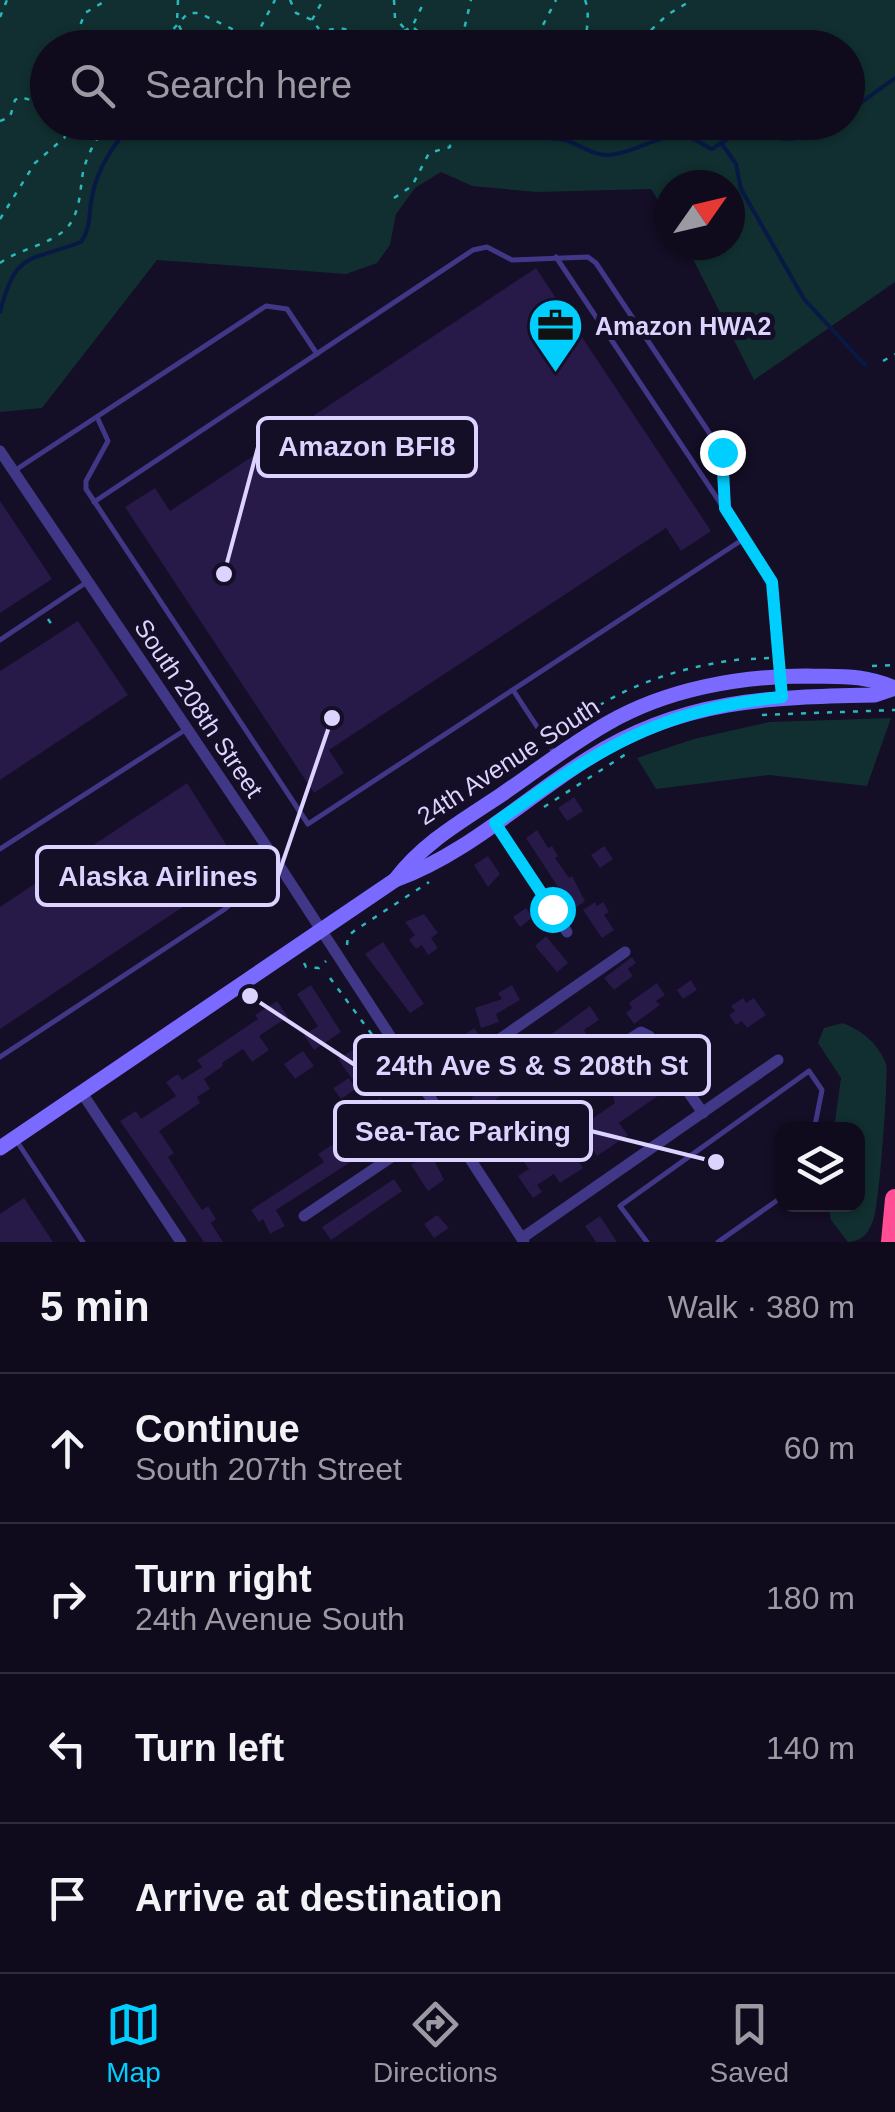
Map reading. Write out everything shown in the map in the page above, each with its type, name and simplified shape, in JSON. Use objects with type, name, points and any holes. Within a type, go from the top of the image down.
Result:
[{"type":"highway","points":[[891,1242],[895,1199]]},
{"type":"street","name":"South 208th Street","points":[[0,451],[277,862],[520,1241]]},
{"type":"street","name":"24th Avenue South","points":[[0,1148],[395,880],[428,868],[592,756],[631,734],[679,715],[737,701],[875,695],[895,688],[868,677],[780,676],[719,683],[659,701],[611,721],[556,757],[416,852],[395,880]]},
{"type":"street","points":[[495,823],[567,932]]},
{"type":"street","points":[[425,1091],[626,952]]},
{"type":"street","points":[[630,1039],[640,1032],[649,1036],[703,1113]]},
{"type":"street","points":[[520,1241],[778,1060]]},
{"type":"street","points":[[82,1093],[180,1242]]},
{"type":"street","points":[[304,1216],[446,1121]]},
{"type":"lane","points":[[94,502],[473,250],[487,247],[512,260],[588,256],[610,281],[722,452],[725,508]]},
{"type":"lane","points":[[556,257],[772,582],[782,697]]},
{"type":"lane","points":[[14,472],[266,306],[287,308],[317,354]]},
{"type":"lane","points":[[97,416],[108,440],[86,480],[86,489],[308,824],[744,538]]},
{"type":"lane","points":[[0,640],[87,582]]},
{"type":"lane","points":[[513,690],[556,757]]},
{"type":"lane","points":[[0,849],[187,728]]},
{"type":"lane","points":[[0,1057],[225,908],[277,862]]},
{"type":"lane","points":[[647,1242],[620,1206],[809,1071],[822,1090],[816,1122]]},
{"type":"lane","points":[[15,1138],[82,1242]]},
{"type":"lane","points":[[718,1242],[775,1201]]},
{"type":"path","points":[[0,18],[7,0]]},
{"type":"path","points":[[78,30],[85,13],[107,0]]},
{"type":"path","points":[[178,0],[177,22],[181,30]]},
{"type":"path","points":[[259,30],[275,0]]},
{"type":"path","points":[[290,0],[296,13],[312,20],[320,30],[349,30]]},
{"type":"path","points":[[312,20],[323,0]]},
{"type":"path","points":[[394,0],[395,18],[404,30]]},
{"type":"path","points":[[408,30],[425,0]]},
{"type":"path","points":[[464,30],[471,0]]},
{"type":"path","points":[[540,30],[556,0]]},
{"type":"path","points":[[585,30],[589,17],[586,0]]},
{"type":"path","points":[[651,30],[692,0]]},
{"type":"path","points":[[171,30],[188,13],[198,13],[237,30]]},
{"type":"path","points":[[412,27],[416,30]]},
{"type":"path","points":[[0,122],[10,117],[15,100],[30,100]]},
{"type":"path","points":[[0,220],[35,163],[62,140]]},
{"type":"path","points":[[0,263],[18,250],[50,240],[71,223],[81,195],[82,174],[97,140]]},
{"type":"path","points":[[394,198],[412,186],[429,153],[446,151],[451,140]]},
{"type":"path","points":[[0,200],[7,206]]},
{"type":"path","points":[[883,361],[895,354]]},
{"type":"path","points":[[48,619],[54,628]]},
{"type":"path","points":[[578,720],[610,699],[660,678],[743,659]]},
{"type":"path","points":[[760,715],[895,710]]},
{"type":"path","points":[[540,810],[630,752]]},
{"type":"path","points":[[348,948],[347,940],[354,932],[440,874]]},
{"type":"path","points":[[304,962],[306,967],[320,965]]},
{"type":"green space","points":[[0,0],[895,0],[895,282],[754,380],[694,260],[745,260],[745,170],[655,170],[655,195],[651,189],[536,192],[472,186],[441,172],[415,188],[396,214],[390,245],[377,263],[346,274],[157,260],[42,408],[0,412]]},
{"type":"green space","points":[[891,718],[867,786],[769,775],[656,789],[637,758],[694,739],[770,722]]},
{"type":"green space","points":[[843,1023],[863,1034],[886,1064],[881,1167],[874,1218],[865,1235],[848,1242],[829,1212],[865,1212],[865,1122],[835,1122],[841,1078],[818,1043],[824,1028]]},
{"type":"building","points":[[536,268],[711,531],[681,551],[666,528],[329,750],[344,773],[314,793],[125,507],[155,488],[170,511]]},
{"type":"building","points":[[0,501],[52,579],[0,613]]},
{"type":"building","points":[[78,621],[128,695],[0,780],[0,671]]},
{"type":"building","points":[[187,783],[241,868],[0,1029],[0,907]]},
{"type":"building","points":[[574,797],[583,811],[567,821],[558,808]]},
{"type":"building","points":[[537,830],[548,848],[552,846],[558,856],[555,858],[569,878],[572,876],[585,901],[573,910],[526,838]]},
{"type":"building","points":[[604,846],[613,859],[600,868],[591,855]]},
{"type":"building","points":[[488,856],[500,874],[488,887],[474,865]]},
{"type":"building","points":[[595,902],[597,906],[603,902],[609,912],[604,915],[614,930],[602,938],[583,910]]},
{"type":"building","points":[[526,908],[533,917],[520,927],[513,917]]},
{"type":"building","points":[[424,914],[438,933],[431,938],[438,948],[428,955],[422,945],[416,949],[409,940],[415,935],[405,922]]},
{"type":"building","points":[[546,936],[568,963],[557,972],[535,946]]},
{"type":"building","points":[[383,942],[424,1004],[410,1013],[365,954]]},
{"type":"building","points":[[632,957],[636,963],[628,969],[633,976],[614,990],[604,978]]},
{"type":"building","points":[[691,980],[697,990],[683,999],[677,990]]},
{"type":"building","points":[[657,983],[665,995],[656,1001],[660,1005],[634,1024],[626,1013],[632,1008],[629,1003]]},
{"type":"building","points":[[311,985],[341,1032],[314,1050],[304,1035],[318,1026],[297,994]]},
{"type":"building","points":[[512,985],[520,1000],[496,1014],[499,1022],[481,1028],[475,1008],[502,999],[498,993]]},
{"type":"building","points":[[743,998],[746,1003],[754,998],[766,1015],[747,1028],[742,1021],[736,1025],[729,1015],[735,1011],[731,1006]]},
{"type":"building","points":[[277,1001],[288,1017],[259,1036],[269,1050],[252,1062],[243,1049],[222,1063],[204,1079],[210,1089],[197,1097],[200,1103],[159,1131],[174,1153],[168,1157],[190,1192],[202,1210],[208,1206],[216,1219],[211,1223],[223,1242],[204,1242],[120,1121],[136,1111],[141,1119],[176,1096],[166,1082],[178,1074],[182,1080],[202,1067],[197,1060],[258,1019],[255,1015]]},
{"type":"building","points":[[590,1006],[599,1020],[584,1030],[588,1037],[573,1047],[570,1043],[537,1065],[528,1051]]},
{"type":"building","points":[[474,1028],[482,1039],[449,1061],[437,1044],[454,1033],[458,1039]]},
{"type":"building","points":[[677,1039],[684,1050],[699,1040],[711,1057],[685,1071],[667,1046]]},
{"type":"building","points":[[353,1050],[366,1070],[352,1079],[338,1059]]},
{"type":"building","points":[[303,1051],[314,1066],[295,1079],[284,1064]]},
{"type":"building","points":[[349,1078],[356,1089],[341,1099],[333,1088]]},
{"type":"building","points":[[652,1080],[662,1093],[619,1123],[628,1135],[597,1156],[564,1108],[575,1101],[589,1121],[615,1103],[612,1093],[620,1087],[624,1093],[632,1088],[635,1092]]},
{"type":"building","points":[[496,1081],[505,1093],[480,1111],[471,1098]]},
{"type":"building","points":[[381,1098],[390,1115],[375,1128],[364,1107]]},
{"type":"building","points":[[350,1142],[360,1156],[276,1210],[285,1226],[270,1234],[263,1219],[259,1222],[251,1210],[324,1162],[318,1154],[332,1145],[337,1151]]},
{"type":"building","points":[[567,1143],[583,1168],[560,1183],[554,1174],[537,1185],[542,1192],[533,1198],[518,1176],[529,1169],[522,1159],[536,1150],[542,1159]]},
{"type":"building","points":[[430,1152],[444,1180],[428,1191],[411,1165]]},
{"type":"building","points":[[394,1179],[402,1191],[331,1240],[322,1227]]},
{"type":"building","points":[[24,1198],[53,1242],[0,1242],[0,1214]]},
{"type":"building","points":[[437,1215],[449,1228],[434,1238],[424,1224]]},
{"type":"building","points":[[600,1216],[617,1242],[596,1242],[585,1226]]},
{"type":"waterway","points":[[865,100],[895,78]]},
{"type":"waterway","points":[[0,312],[12,278],[27,261],[81,242],[87,231],[94,187],[118,140]]},
{"type":"waterway","points":[[564,140],[608,155],[659,140]]},
{"type":"waterway","points":[[695,140],[712,149],[726,140]]},
{"type":"waterway","points":[[722,144],[736,164],[741,189],[804,299],[865,365]]},
{"type":"place","name":"Amazon HWA2","points":[[556,375]]},
{"type":"place","name":"Amazon BFI8","points":[[224,574]]},
{"type":"place","name":"Alaska Airlines","points":[[332,718]]},
{"type":"place","name":"24th Ave S & S 208th St","points":[[250,996]]},
{"type":"place","name":"Sea-Tac Parking","points":[[716,1162]]},
{"type":"route","points":[[552,909],[495,823],[631,734],[679,715],[737,701],[782,697],[772,582],[725,508],[722,452]]}]
